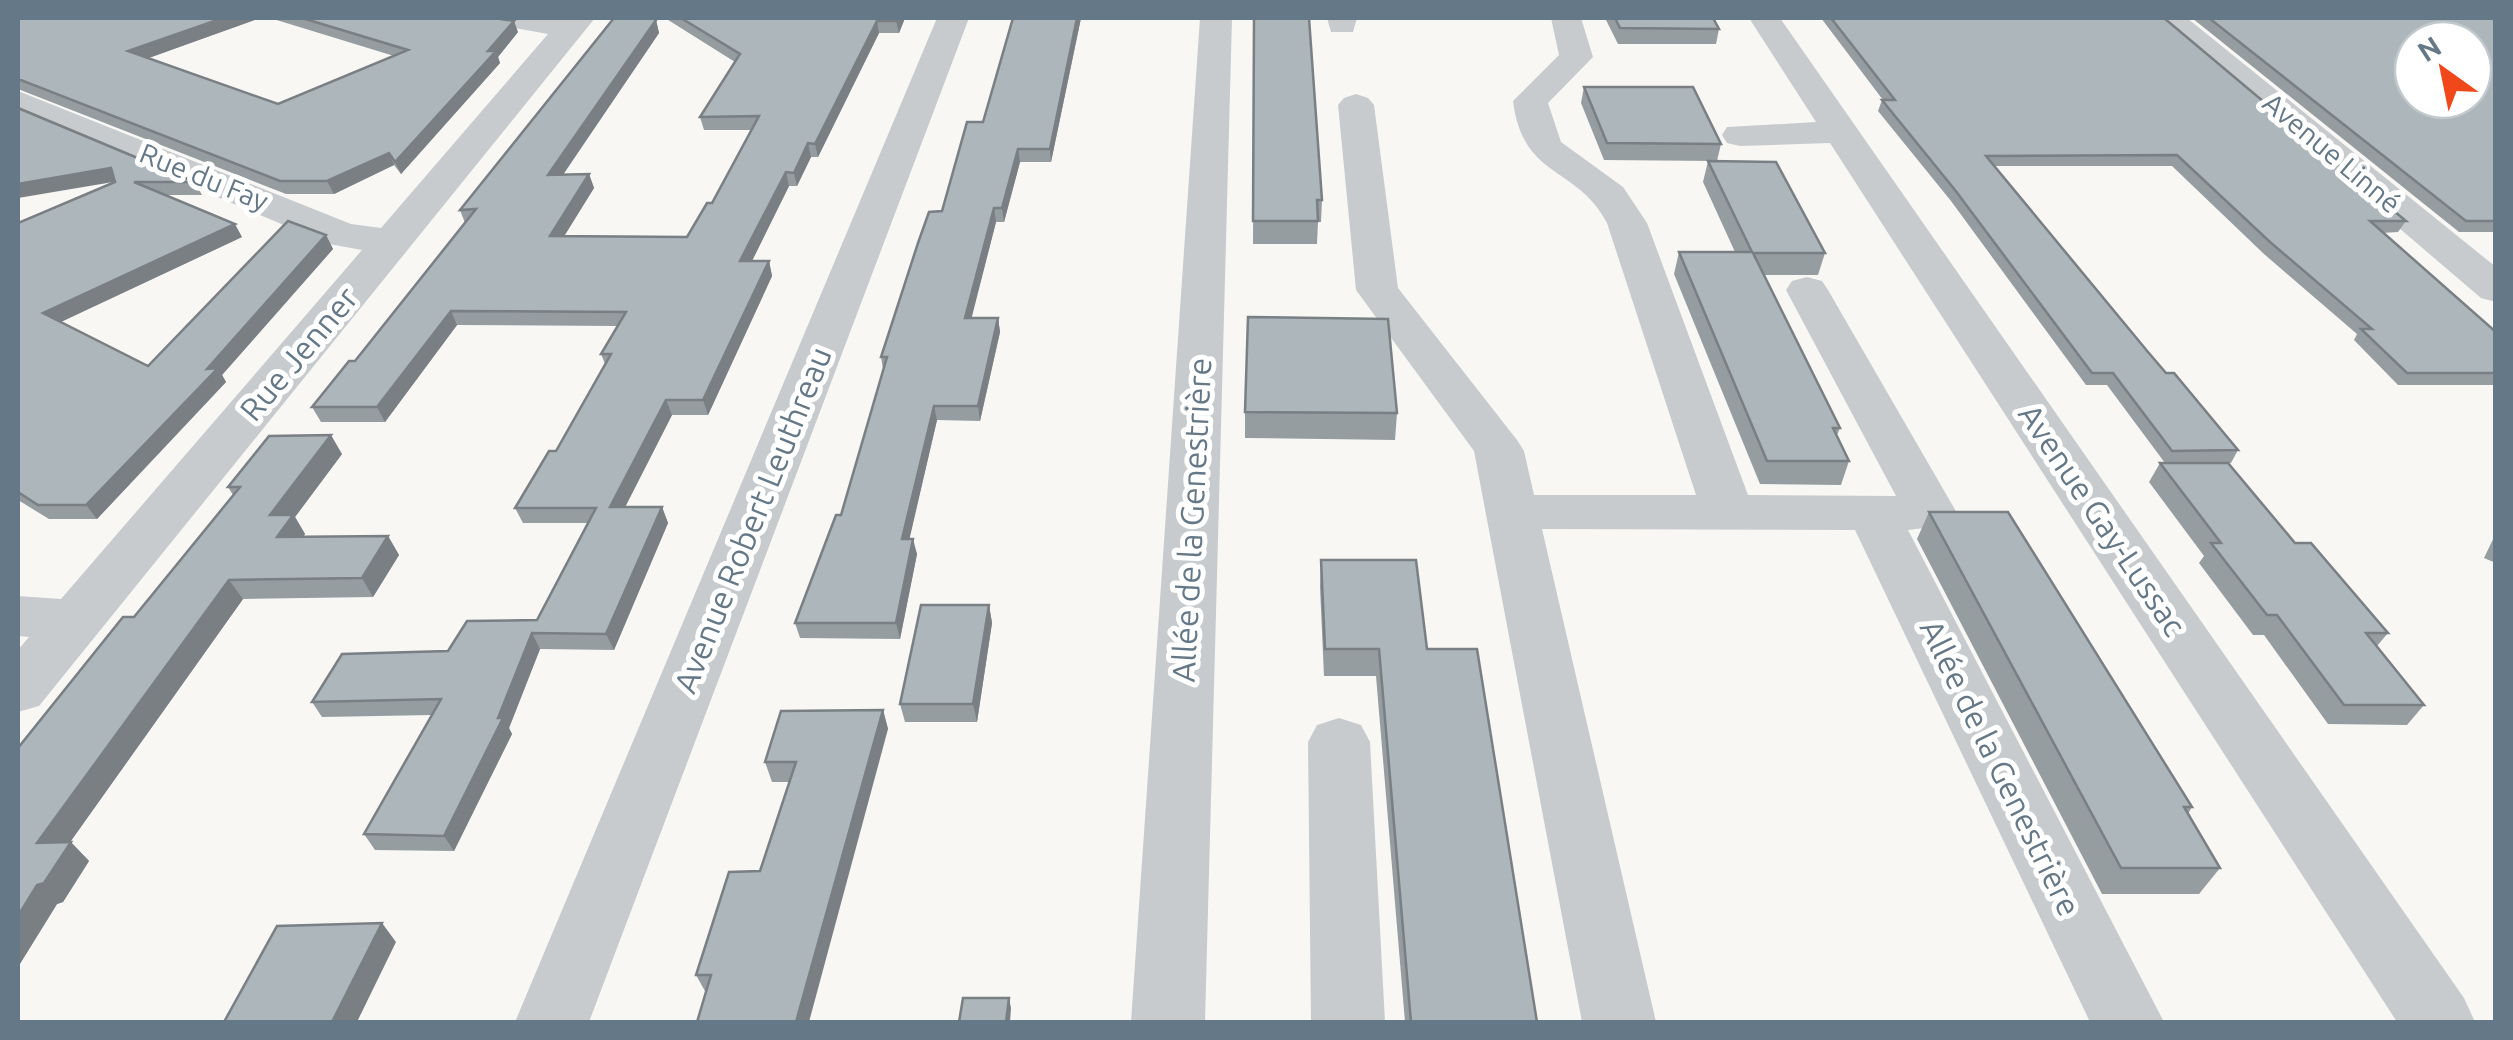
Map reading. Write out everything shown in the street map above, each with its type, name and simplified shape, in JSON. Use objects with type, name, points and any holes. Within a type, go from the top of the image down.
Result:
[{"type":"street","points":[[509,18],[576,23]]},
{"type":"street","name":"Avenue Robert Leuthreau","points":[[552,1022],[953,18]]},
{"type":"street","name":"Allée de la Genestrière","points":[[1168,1022],[1216,18]]},
{"type":"street","points":[[1566,18],[1576,57],[1530,101],[1532,128],[1543,148],[1609,195],[1628,223],[1728,512]]},
{"type":"street","name":"Avenue Gay-Lussac","points":[[1765,18],[2438,1022]]},
{"type":"street","name":"Avenue Linné","points":[[2168,18],[2496,289]]},
{"type":"street","name":"Rue Jenner","points":[[18,690],[576,23]]},
{"type":"street","name":"Rue du Fay","points":[[18,101],[343,234],[393,242]]},
{"type":"street","points":[[1356,106],[1377,290],[1450,380],[1499,451],[1620,1022]]},
{"type":"street","points":[[1740,135],[1842,132]]},
{"type":"street","points":[[1512,512],[1931,514],[1807,290]]},
{"type":"street","name":"Allée de la Genestrière","points":[[1874,513],[2127,1022]]},
{"type":"street","points":[[18,616],[76,621]]},
{"type":"street","points":[[1340,742],[1348,1022]]},
{"type":"building","points":[[18,18],[223,18],[128,51],[278,104],[408,50],[302,18],[514,21],[488,51],[496,51],[395,162],[389,153],[327,181],[280,181],[18,79]]},
{"type":"building","points":[[614,18],[656,20],[548,175],[589,174],[550,236],[687,237],[707,203],[712,203],[759,116],[700,117],[740,54],[681,18],[898,18],[877,21],[815,144],[808,143],[794,173],[786,172],[740,261],[769,261],[703,400],[666,400],[610,507],[662,507],[606,634],[532,633],[498,718],[503,718],[444,836],[364,834],[441,699],[312,702],[342,654],[448,651],[467,621],[537,620],[596,508],[515,508],[549,451],[556,451],[611,354],[601,354],[626,312],[451,311],[377,407],[312,407],[349,361],[355,361],[476,209],[460,210]]},
{"type":"building","points":[[1013,18],[1077,18],[1050,149],[1018,149],[1002,208],[994,208],[965,318],[998,318],[978,406],[934,406],[902,539],[913,539],[896,623],[795,623],[836,515],[841,515],[887,357],[881,357],[929,212],[942,211],[967,122],[983,122]]},
{"type":"building","points":[[1254,18],[1309,18],[1322,200],[1317,200],[1318,221],[1253,221]]},
{"type":"building","points":[[1615,18],[1713,18],[1719,29],[1620,28]]},
{"type":"building","points":[[1831,18],[2164,18],[2406,221],[2370,221],[2496,332],[2496,373],[2407,373],[2361,329],[2372,329],[2177,155],[1986,156],[2166,373],[2174,373],[2238,450],[2172,451],[2113,373],[2092,373],[1882,100],[1895,100]]},
{"type":"building","points":[[2209,18],[2496,18],[2496,221],[2466,221]]},
{"type":"building","points":[[1584,87],[1693,87],[1721,144],[1607,143]]},
{"type":"building","points":[[18,108],[195,182],[134,182],[235,224],[43,313],[148,366],[288,221],[326,235],[207,369],[218,368],[86,505],[38,505],[18,492],[18,223],[115,182],[111,168],[18,184]]},
{"type":"building","points":[[1708,161],[1776,162],[1825,253],[1753,253],[1840,428],[1833,428],[1849,461],[1767,461],[1679,252],[1752,252]]},
{"type":"building","points":[[1248,317],[1388,319],[1397,413],[1245,412]]},
{"type":"building","points":[[331,435],[270,515],[293,515],[277,537],[388,536],[362,578],[229,580],[37,843],[71,842],[18,916],[18,748],[123,617],[134,617],[240,487],[228,487],[269,436]]},
{"type":"building","points":[[2160,463],[2228,463],[2295,543],[2311,543],[2388,633],[2366,633],[2424,705],[2344,705],[2277,615],[2267,615],[2211,543],[2221,543]]},
{"type":"building","points":[[1929,512],[2008,512],[2192,807],[2184,807],[2220,868],[2121,868]]},
{"type":"building","points":[[1321,560],[1416,560],[1427,649],[1477,649],[1537,1022],[1411,1022],[1379,649],[1325,649]]},
{"type":"building","points":[[921,605],[989,605],[973,704],[900,704]]},
{"type":"building","points":[[883,710],[796,1022],[697,1022],[711,975],[696,975],[729,872],[760,871],[796,762],[765,762],[781,711]]},
{"type":"building","points":[[382,923],[332,1022],[224,1022],[277,926]]},
{"type":"building","points":[[963,998],[1009,998],[1006,1022],[959,1022]]}]
